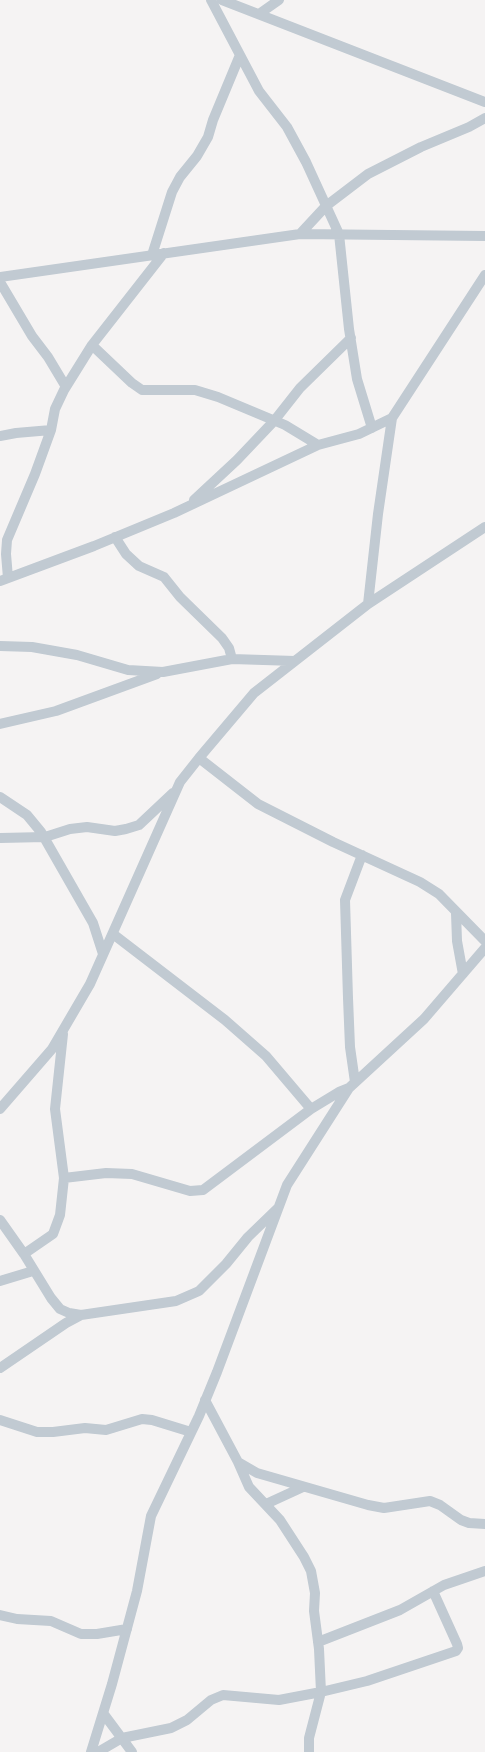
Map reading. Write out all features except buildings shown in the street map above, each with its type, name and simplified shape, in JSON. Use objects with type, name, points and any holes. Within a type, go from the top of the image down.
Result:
[{"type":"street","points":[[211,0],[259,91],[287,127],[306,162],[339,234],[357,379],[372,428]]},
{"type":"street","points":[[222,0],[485,102]]},
{"type":"street","points":[[259,14],[279,0]]},
{"type":"street","points":[[152,255],[172,192],[180,177],[197,156],[208,136],[213,120],[240,55]]},
{"type":"street","points":[[300,234],[326,206],[368,174],[421,147],[469,127],[485,118]]},
{"type":"street","points":[[0,277],[300,234],[485,236]]},
{"type":"street","points":[[164,253],[92,345],[66,387],[55,409],[51,430],[35,474],[7,540],[4,579],[115,537],[185,508],[318,445],[359,434],[392,418]]},
{"type":"street","points":[[368,604],[378,514],[392,418],[485,275]]},
{"type":"street","points":[[0,282],[32,336],[48,357],[66,387]]},
{"type":"street","points":[[185,508],[237,460],[274,420],[300,388],[351,338]]},
{"type":"street","points":[[92,345],[132,383],[142,390],[195,390],[218,396],[285,425],[318,445]]},
{"type":"street","points":[[0,436],[51,430]]},
{"type":"street","points":[[0,1109],[52,1049],[90,984],[176,790],[180,782],[199,758],[254,693],[368,604],[485,527]]},
{"type":"street","points":[[115,537],[126,554],[139,566],[164,578],[180,597],[222,638],[229,648],[232,659]]},
{"type":"street","points":[[0,646],[32,648],[69,654],[128,670],[163,672]]},
{"type":"street","points":[[0,724],[56,711],[163,672],[232,659],[294,661]]},
{"type":"street","points":[[199,758],[258,804],[420,882],[439,894],[485,941]]},
{"type":"street","points":[[0,838],[45,838],[70,829],[88,827],[115,831],[126,829],[139,824],[176,790]]},
{"type":"street","points":[[0,797],[27,815],[45,838],[93,923],[104,954]]},
{"type":"street","points":[[91,1752],[138,1591],[151,1516],[205,1400],[257,1269],[287,1186],[352,1085],[345,900],[362,855]]},
{"type":"street","points":[[456,913],[457,941],[463,974]]},
{"type":"street","points":[[113,934],[243,1035],[266,1056],[311,1109]]},
{"type":"street","points":[[64,1178],[106,1173],[132,1174],[190,1191],[203,1190],[311,1109],[352,1085],[424,1019],[485,948]]},
{"type":"street","points":[[24,1254],[55,1231],[60,1215],[64,1178],[56,1108],[63,1030]]},
{"type":"street","points":[[0,1220],[60,1309],[69,1313],[81,1315],[176,1301],[199,1291],[226,1264],[248,1237],[280,1207]]},
{"type":"street","points":[[0,1281],[33,1271]]},
{"type":"street","points":[[0,1368],[66,1323],[81,1315]]},
{"type":"street","points":[[205,1400],[249,1486],[284,1526],[304,1557],[311,1571],[321,1692],[309,1738],[309,1752]]},
{"type":"street","points":[[0,1420],[37,1432],[53,1432],[85,1428],[106,1430],[142,1419],[152,1420],[191,1432]]},
{"type":"street","points":[[238,1462],[257,1473],[350,1501],[384,1508],[430,1501],[440,1505],[461,1520],[469,1523],[485,1524]]},
{"type":"street","points":[[266,1504],[303,1486]]},
{"type":"street","points":[[318,1642],[400,1610],[444,1585],[485,1571]]},
{"type":"street","points":[[98,1752],[122,1738],[171,1728],[187,1720],[211,1700],[223,1695],[279,1700],[367,1681],[456,1651],[458,1648],[457,1644],[433,1591]]},
{"type":"street","points":[[0,1615],[17,1619],[51,1621],[81,1634],[97,1634],[127,1629]]},
{"type":"street","points":[[103,1714],[132,1752]]}]
